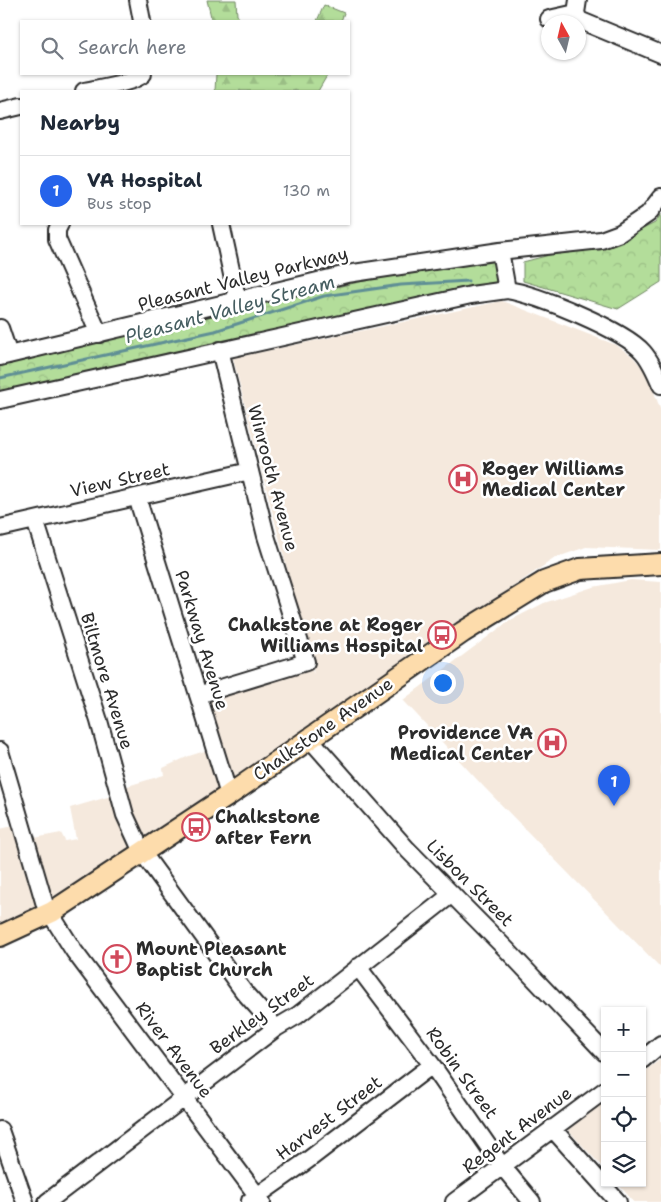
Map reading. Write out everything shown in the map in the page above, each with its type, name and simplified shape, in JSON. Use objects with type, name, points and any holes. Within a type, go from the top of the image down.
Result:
[{"type":"main road","name":"Chalkstone Avenue","points":[[0,936],[52,912],[229,795],[463,632],[544,582],[580,568],[661,564]]},
{"type":"street","points":[[138,0],[142,20]]},
{"type":"street","points":[[558,15],[577,6],[579,20],[661,54]]},
{"type":"street","points":[[88,90],[133,79],[141,75]]},
{"type":"street","points":[[0,111],[20,106]]},
{"type":"street","name":"Pleasant Valley Parkway","points":[[5,356],[238,302],[348,274],[500,251],[601,240],[620,233],[648,214],[661,197]]},
{"type":"street","points":[[60,225],[57,230],[57,239],[99,334]]},
{"type":"street","points":[[221,225],[238,302]]},
{"type":"street","points":[[500,251],[507,290]]},
{"type":"street","points":[[0,400],[471,295],[507,290],[527,294],[616,332],[642,351],[650,362],[661,385]]},
{"type":"street","points":[[0,328],[5,356]]},
{"type":"street","name":"Winrooth Avenue","points":[[198,695],[306,662],[266,536],[220,350]]},
{"type":"street","name":"View Street","points":[[0,528],[250,471]]},
{"type":"street","name":"Parkway Avenue","points":[[137,496],[229,795]]},
{"type":"street","name":"Biltmore Avenue","points":[[36,520],[99,721],[125,815],[142,852],[244,992],[276,1028]]},
{"type":"street","name":"Lisbon Street","points":[[310,739],[407,849],[604,1052]]},
{"type":"street","name":"River Avenue","points":[[0,751],[45,905],[52,912],[74,951],[184,1098],[256,1200]]},
{"type":"street","name":"Berkley Street","points":[[47,1202],[276,1028],[298,1014],[452,894]]},
{"type":"street","name":"Robin Street","points":[[358,967],[432,1065],[502,1166],[532,1202]]},
{"type":"street","points":[[646,1057],[661,1044]]},
{"type":"street","name":"Harvest Street","points":[[256,1200],[432,1065]]},
{"type":"street","name":"Regent Avenue","points":[[454,1202],[601,1093]]},
{"type":"street","points":[[552,1128],[618,1202]]},
{"type":"street","points":[[0,1130],[25,1202]]},
{"type":"shaded area","name":"Roger Williams Medical Center","points":[[502,301],[616,345],[632,356],[647,373],[661,411],[661,550],[586,547],[555,558],[331,711],[337,724],[0,940],[0,829],[22,824],[29,839],[61,833],[65,841],[76,839],[70,808],[118,794],[121,788],[164,775],[163,768],[189,756],[214,748],[203,700],[246,690],[283,672],[305,657],[314,674],[233,358]]},
{"type":"shaded area","name":"Providence VA Medical Center","points":[[631,580],[661,582],[661,968],[483,786],[403,700],[509,621],[544,603],[593,587]]},
{"type":"shaded area","points":[[661,1059],[661,1202],[634,1202],[621,1187],[646,1187],[646,1070]]},
{"type":"shaded area","points":[[601,1104],[601,1166],[567,1129]]},
{"type":"green space","points":[[207,0],[236,0],[237,15],[240,20],[212,20]]},
{"type":"green space","points":[[324,5],[344,13],[341,20],[317,20]]},
{"type":"green space","points":[[216,75],[327,75],[319,90],[215,90]]},
{"type":"green space","points":[[661,214],[661,282],[618,309],[523,281],[523,262],[580,247],[600,250],[655,223]]},
{"type":"green space","points":[[500,251],[498,291],[0,403],[0,361]]},
{"type":"waterway","name":"Pleasant Valley Stream","points":[[0,378],[215,331],[324,296],[401,285],[468,281]]},
{"type":"place","name":"Roger Williams Medical Center","points":[[463,479]]},
{"type":"place","name":"Chalkstone at Roger Williams Hospital","points":[[442,635]]},
{"type":"place","name":"Providence VA Medical Center","points":[[552,743]]},
{"type":"place","name":"VA Hospital","points":[[614,806]]},
{"type":"place","name":"Chalkstone after Fern","points":[[196,827]]},
{"type":"place","name":"Mount Pleasant Baptist Church","points":[[117,959]]}]
